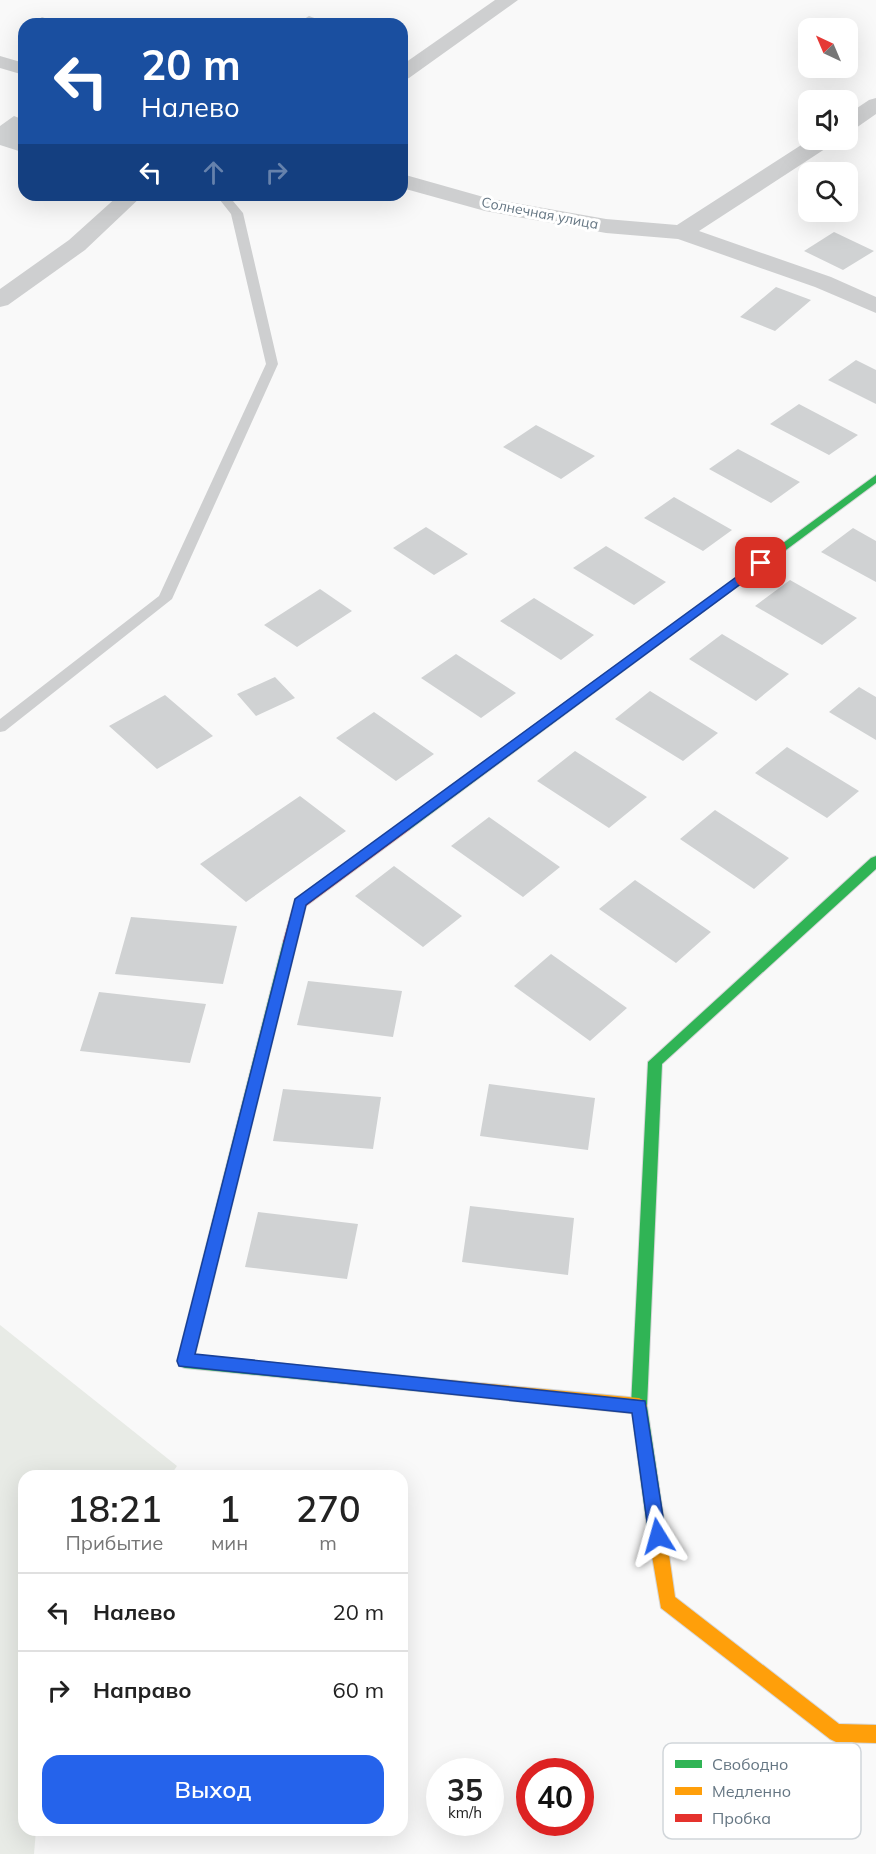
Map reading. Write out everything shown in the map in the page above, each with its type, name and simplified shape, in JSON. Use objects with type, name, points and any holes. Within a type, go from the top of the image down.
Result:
[{"type":"street","points":[[408,70],[508,0]]},
{"type":"street","points":[[0,62],[18,67]]},
{"type":"street","points":[[858,116],[876,104]]},
{"type":"street","points":[[681,232],[807,150]]},
{"type":"street","name":"Солнечная улица","points":[[408,184],[496,206],[606,226],[681,232],[823,282],[876,306]]},
{"type":"street","points":[[0,300],[77,245],[125,201]]},
{"type":"street","points":[[639,1406],[185,1361],[300,903],[876,478]]},
{"type":"street","points":[[876,861],[654,1062],[639,1406],[667,1602],[836,1733],[876,1734]]},
{"type":"lane","points":[[0,727],[165,599],[272,364],[237,213],[227,201]]},
{"type":"shaded area","points":[[0,1325],[177,1466],[174,1470],[18,1470],[18,1836],[36,1836],[34,1854],[0,1854]]},
{"type":"building","points":[[14,116],[18,118],[18,151],[0,145],[0,126]]},
{"type":"building","points":[[834,232],[874,251],[843,270],[804,251]]},
{"type":"building","points":[[776,287],[811,300],[775,331],[740,317]]},
{"type":"building","points":[[856,360],[876,370],[876,404],[828,380]]},
{"type":"building","points":[[799,404],[858,435],[829,455],[770,424]]},
{"type":"building","points":[[536,425],[595,456],[561,479],[503,447]]},
{"type":"building","points":[[738,449],[800,482],[771,503],[709,469]]},
{"type":"building","points":[[674,497],[732,530],[703,551],[644,518]]},
{"type":"building","points":[[426,527],[468,554],[434,575],[393,548]]},
{"type":"building","points":[[853,528],[876,541],[876,582],[821,552]]},
{"type":"building","points":[[606,546],[666,582],[634,605],[573,568]]},
{"type":"building","points":[[790,580],[857,618],[822,645],[755,606]]},
{"type":"building","points":[[320,589],[352,611],[297,647],[264,625]]},
{"type":"building","points":[[534,598],[594,635],[561,660],[500,621]]},
{"type":"building","points":[[722,634],[789,674],[756,701],[689,659]]},
{"type":"building","points":[[456,654],[516,693],[481,718],[421,678]]},
{"type":"building","points":[[275,677],[295,698],[256,716],[237,694]]},
{"type":"building","points":[[859,687],[876,697],[876,740],[829,712]]},
{"type":"building","points":[[650,691],[718,733],[683,761],[615,719]]},
{"type":"building","points":[[165,695],[213,736],[157,769],[109,726]]},
{"type":"building","points":[[374,712],[434,754],[396,781],[336,738]]},
{"type":"building","points":[[787,747],[859,791],[827,818],[755,773]]},
{"type":"building","points":[[575,751],[647,797],[609,828],[537,781]]},
{"type":"building","points":[[300,796],[346,831],[246,902],[200,864]]},
{"type":"building","points":[[715,810],[789,858],[754,889],[680,839]]},
{"type":"building","points":[[489,817],[560,867],[523,897],[451,846]]},
{"type":"building","points":[[394,866],[462,916],[423,947],[355,896]]},
{"type":"building","points":[[635,880],[711,932],[676,963],[599,909]]},
{"type":"building","points":[[131,917],[237,926],[223,984],[115,974]]},
{"type":"building","points":[[551,954],[627,1008],[590,1041],[514,986]]},
{"type":"building","points":[[308,981],[402,991],[393,1037],[297,1025]]},
{"type":"building","points":[[99,992],[206,1004],[190,1063],[80,1051]]},
{"type":"building","points":[[489,1084],[595,1098],[588,1150],[480,1136]]},
{"type":"building","points":[[283,1089],[381,1097],[373,1149],[273,1141]]},
{"type":"building","points":[[470,1206],[574,1218],[568,1275],[462,1262]]},
{"type":"building","points":[[258,1212],[358,1224],[347,1279],[245,1267]]},
{"type":"traffic: fast","points":[[404,827],[876,478]]},
{"type":"traffic: fast","points":[[656,1527],[639,1406],[655,1062],[876,861]]},
{"type":"traffic: fast","points":[[290,942],[185,1361],[437,1386]]},
{"type":"traffic: slow","points":[[437,1386],[639,1406]]},
{"type":"traffic: slow","points":[[656,1527],[667,1602],[836,1733],[876,1734]]},
{"type":"traffic: jam","points":[[290,942],[300,903],[404,827]]},
{"type":"route","points":[[658,1536],[639,1406],[185,1361],[300,903],[761,563]]}]
